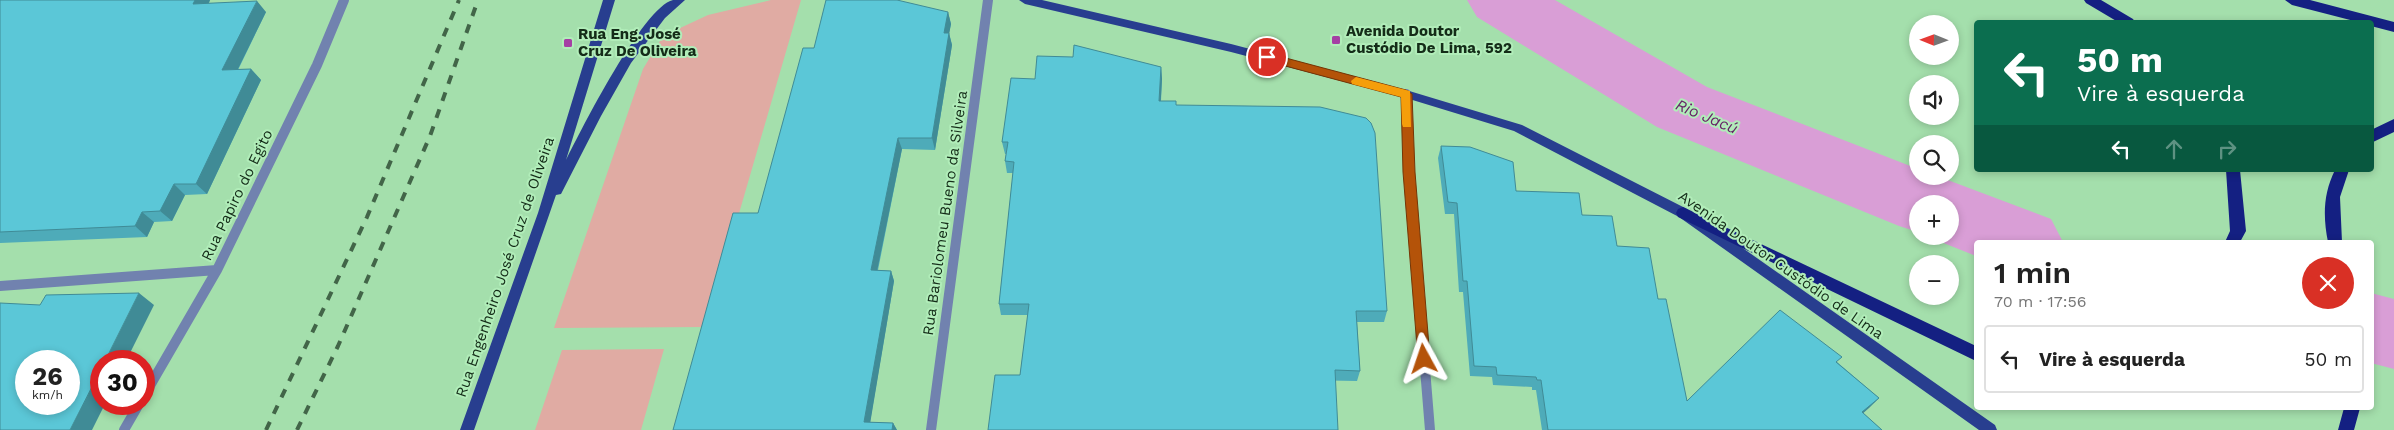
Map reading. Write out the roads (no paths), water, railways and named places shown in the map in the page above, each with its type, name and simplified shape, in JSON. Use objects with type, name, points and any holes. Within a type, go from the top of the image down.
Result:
[{"type":"highway","points":[[2091,0],[2125,20]]},
{"type":"highway","points":[[2292,0],[2368,20]]},
{"type":"highway","points":[[2374,22],[2394,27]]},
{"type":"highway","points":[[2374,135],[2394,125]]},
{"type":"highway","points":[[2233,172],[2236,237]]},
{"type":"highway","points":[[2335,240],[2330,209],[2337,179],[2341,172]]},
{"type":"highway","points":[[1683,213],[1974,353]]},
{"type":"highway","points":[[2346,430],[2351,410]]},
{"type":"main road","name":"Rua Engenheiro José Cruz de Oliveira","points":[[467,430],[544,212],[609,0]]},
{"type":"main road","points":[[544,212],[606,97],[638,43],[655,20],[679,0]]},
{"type":"main road","name":"Avenida Doutor Custódio de Lima","points":[[1025,0],[1230,48],[1406,94],[1518,128],[1683,213],[1990,430]]},
{"type":"street","name":"Rua Papiro do Egito","points":[[155,377],[217,270],[317,65],[344,0]]},
{"type":"street","name":"Rua Bariolomeu Bueno da Silveira","points":[[931,430],[988,0]]},
{"type":"street","points":[[1406,94],[1409,172],[1430,430]]},
{"type":"street","points":[[0,286],[217,270]]},
{"type":"street","points":[[124,430],[133,415]]},
{"type":"waterway","name":"Rio Jacú","points":[[1501,0],[1682,107],[1909,197]]},
{"type":"waterway","name":"Rio Jacú","points":[[1959,217],[2019,240]]},
{"type":"waterway","name":"Rio Jacú","points":[[2374,329],[2394,334]]},
{"type":"railway","points":[[266,430],[367,217],[459,0]]},
{"type":"railway","points":[[297,430],[338,346],[430,136],[478,0]]},
{"type":"place","name":"Avenida Doutor Custódio De Lima, 592","points":[[1336,40]]},
{"type":"place","name":"Rua Eng. José Cruz De Oliveira","points":[[568,43]]}]
